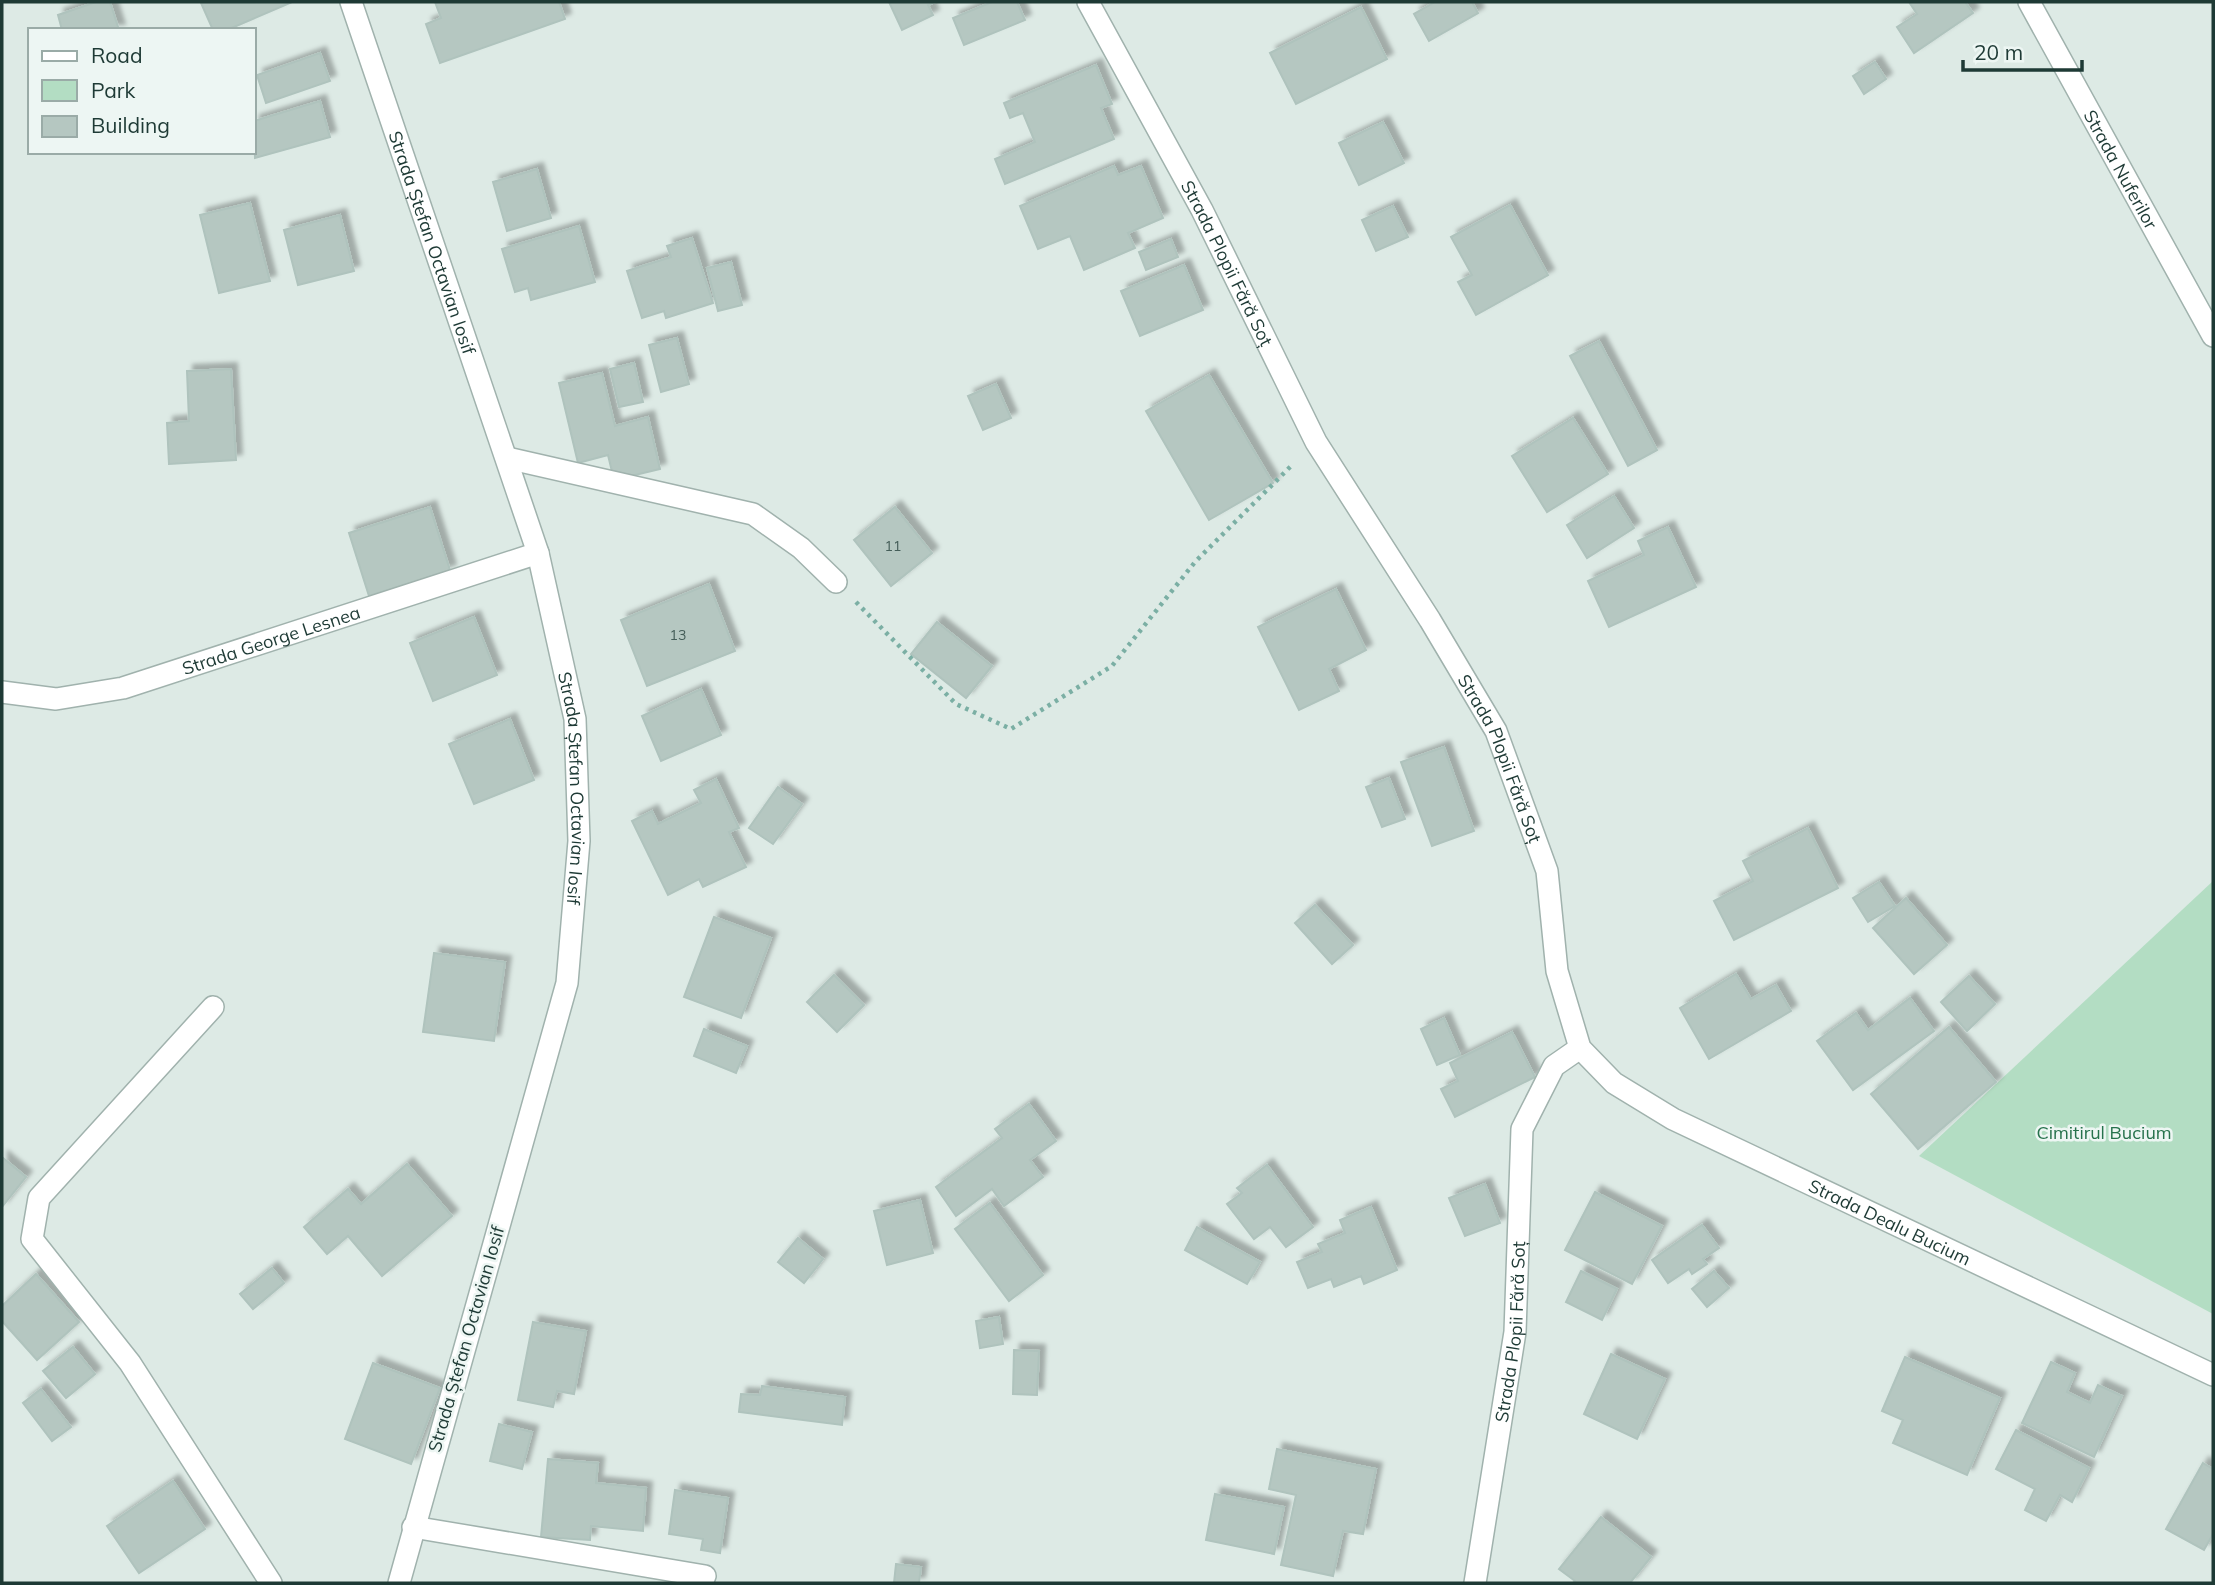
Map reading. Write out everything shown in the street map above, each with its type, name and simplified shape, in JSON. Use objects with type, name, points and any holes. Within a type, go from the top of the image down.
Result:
[{"type":"street","name":"Strada Ștefan Octavian Iosif","points":[[351,2],[538,553],[575,719],[579,842],[568,983],[399,1583]]},
{"type":"street","name":"Strada Plopii Fără Soț","points":[[1088,2],[1196,198],[1316,442],[1430,620],[1496,731],[1546,871],[1557,971],[1580,1048],[1554,1066],[1522,1129],[1515,1332],[1475,1583]]},
{"type":"street","name":"Strada Nuferilor","points":[[2029,2],[2213,336]]},
{"type":"street","points":[[507,458],[753,514],[801,548],[836,582]]},
{"type":"street","name":"Strada George Lesnea","points":[[2,692],[56,699],[122,688],[538,553]]},
{"type":"street","points":[[213,1007],[39,1198],[32,1239],[130,1363],[271,1583]]},
{"type":"street","name":"Strada Dealu Bucium","points":[[1580,1048],[1614,1083],[1674,1119],[2213,1375]]},
{"type":"street","points":[[413,1527],[705,1576]]},
{"type":"path","points":[[836,582],[956,704],[1011,729],[1112,666],[1195,562],[1316,442]]},
{"type":"green space","name":"Cimitirul Bucium","points":[[2213,881],[2213,1314],[1919,1156]]},
{"type":"building","points":[[96,2],[110,2],[118,28],[61,28],[58,15]]},
{"type":"building","points":[[292,2],[232,28],[212,28],[201,3]]},
{"type":"building","points":[[435,2],[559,2],[565,19],[440,63],[426,24],[441,18]]},
{"type":"building","points":[[889,2],[935,2],[928,5],[933,15],[902,30]]},
{"type":"building","points":[[992,2],[1017,2],[1025,20],[964,45],[953,18]]},
{"type":"building","points":[[1435,2],[1472,2],[1478,13],[1429,41],[1414,14]]},
{"type":"building","points":[[1909,2],[1965,2],[1973,13],[1914,53],[1897,27],[1917,14]]},
{"type":"building","points":[[1361,7],[1387,59],[1296,104],[1270,53]]},
{"type":"building","points":[[320,53],[330,81],[266,103],[257,75]]},
{"type":"building","points":[[1875,62],[1886,79],[1864,94],[1853,76]]},
{"type":"building","points":[[1096,65],[1112,104],[1101,108],[1114,139],[1005,184],[995,159],[1035,142],[1023,113],[1010,118],[1004,103]]},
{"type":"building","points":[[320,101],[330,137],[255,158],[256,120]]},
{"type":"building","points":[[1383,122],[1404,163],[1359,185],[1339,143]]},
{"type":"building","points":[[1114,166],[1118,175],[1141,166],[1163,218],[1128,233],[1135,248],[1084,270],[1070,236],[1038,249],[1020,206]]},
{"type":"building","points":[[537,169],[551,218],[507,231],[493,182]]},
{"type":"building","points":[[250,203],[270,281],[219,293],[200,215]]},
{"type":"building","points":[[1510,205],[1548,275],[1476,315],[1458,282],[1472,275],[1451,237]]},
{"type":"building","points":[[1393,206],[1408,237],[1376,251],[1362,220]]},
{"type":"building","points":[[340,215],[354,271],[298,285],[284,230]]},
{"type":"building","points":[[579,226],[595,282],[531,300],[528,288],[515,292],[502,249]]},
{"type":"building","points":[[692,238],[713,303],[666,318],[664,311],[642,318],[627,271],[671,257],[667,246]]},
{"type":"building","points":[[1171,239],[1178,257],[1146,270],[1139,252]]},
{"type":"building","points":[[731,262],[742,305],[718,311],[707,268]]},
{"type":"building","points":[[1184,265],[1203,310],[1140,336],[1121,291]]},
{"type":"building","points":[[677,338],[689,384],[661,392],[649,345]]},
{"type":"building","points":[[1599,341],[1657,450],[1628,466],[1570,356]]},
{"type":"building","points":[[634,363],[643,402],[619,407],[610,369]]},
{"type":"building","points":[[231,369],[236,460],[169,464],[167,423],[189,421],[187,371]]},
{"type":"building","points":[[602,373],[615,426],[648,417],[660,469],[614,480],[608,455],[578,463],[559,383]]},
{"type":"building","points":[[1209,375],[1273,483],[1209,520],[1146,411]]},
{"type":"building","points":[[996,384],[1011,418],[983,430],[968,396]]},
{"type":"building","points":[[1573,418],[1608,474],[1547,512],[1512,456]]},
{"type":"building","points":[[1614,496],[1634,528],[1587,558],[1567,525]]},
{"type":"building","points":[[430,507],[450,570],[369,596],[349,533]]},
{"type":"building","points":[[895,507],[932,553],[891,586],[854,540]]},
{"type":"building","points":[[1668,527],[1696,587],[1609,627],[1588,581],[1644,555],[1638,541]]},
{"type":"building","points":[[709,584],[735,651],[647,686],[621,620]]},
{"type":"building","points":[[1336,589],[1366,650],[1329,669],[1339,691],[1299,710],[1258,627]]},
{"type":"building","points":[[474,617],[497,675],[433,701],[410,643]]},
{"type":"building","points":[[937,622],[992,666],[966,698],[911,654]]},
{"type":"building","points":[[701,689],[721,735],[661,761],[642,716]]},
{"type":"building","points":[[510,719],[534,780],[474,804],[449,744]]},
{"type":"building","points":[[1444,747],[1474,831],[1432,846],[1401,762]]},
{"type":"building","points":[[1389,778],[1405,819],[1382,827],[1366,787]]},
{"type":"building","points":[[716,779],[739,828],[729,832],[746,867],[703,887],[699,879],[668,895],[632,821],[652,811],[658,824],[701,803],[694,790]]},
{"type":"building","points":[[778,787],[802,804],[773,844],[749,828]]},
{"type":"building","points":[[1808,828],[1838,888],[1734,940],[1714,901],[1753,881],[1743,861]]},
{"type":"building","points":[[1879,882],[1895,906],[1868,922],[1853,898]]},
{"type":"building","points":[[1906,898],[1947,945],[1914,974],[1873,928]]},
{"type":"building","points":[[1315,905],[1353,945],[1332,964],[1295,923]]},
{"type":"building","points":[[714,917],[771,938],[741,1018],[684,997]]},
{"type":"building","points":[[434,953],[505,962],[494,1041],[423,1032]]},
{"type":"building","points":[[1736,974],[1751,999],[1776,985],[1791,1011],[1709,1059],[1680,1008]]},
{"type":"building","points":[[834,975],[864,1005],[837,1032],[807,1002]]},
{"type":"building","points":[[1969,976],[1995,1004],[1967,1031],[1941,1002]]},
{"type":"building","points":[[1910,998],[1934,1031],[1853,1090],[1817,1041],[1856,1013],[1868,1030]]},
{"type":"building","points":[[1444,1018],[1460,1055],[1437,1065],[1421,1029]]},
{"type":"building","points":[[1949,1027],[1996,1082],[1918,1149],[1871,1094]]},
{"type":"building","points":[[704,1029],[747,1046],[736,1073],[694,1056]]},
{"type":"building","points":[[1512,1032],[1535,1077],[1455,1117],[1441,1089],[1458,1081],[1450,1063]]},
{"type":"building","points":[[1029,1104],[1056,1141],[1030,1160],[1043,1177],[1004,1206],[992,1189],[956,1216],[936,1187],[1002,1138],[995,1129]]},
{"type":"building","points":[[2,1157],[26,1177],[2,1207]]},
{"type":"building","points":[[407,1164],[452,1216],[382,1276],[348,1236],[327,1254],[304,1227],[348,1189],[361,1204]]},
{"type":"building","points":[[1267,1165],[1313,1227],[1286,1247],[1270,1227],[1254,1239],[1227,1204],[1242,1193],[1237,1188]]},
{"type":"building","points":[[1485,1184],[1500,1223],[1465,1236],[1449,1198]]},
{"type":"building","points":[[1595,1192],[1662,1226],[1632,1284],[1565,1250]]},
{"type":"building","points":[[920,1200],[933,1253],[887,1265],[874,1211]]},
{"type":"building","points":[[990,1203],[1043,1275],[1009,1301],[955,1229]]},
{"type":"building","points":[[1371,1207],[1397,1270],[1364,1284],[1361,1276],[1334,1287],[1331,1279],[1308,1288],[1297,1262],[1322,1252],[1318,1244],[1345,1233],[1340,1220]]},
{"type":"building","points":[[1702,1225],[1719,1248],[1703,1259],[1707,1264],[1692,1274],[1689,1269],[1668,1283],[1652,1260]]},
{"type":"building","points":[[1197,1227],[1260,1262],[1247,1284],[1185,1250]]},
{"type":"building","points":[[798,1238],[823,1259],[804,1283],[778,1262]]},
{"type":"building","points":[[272,1268],[284,1283],[253,1309],[240,1294]]},
{"type":"building","points":[[1581,1271],[1617,1289],[1602,1320],[1566,1302]]},
{"type":"building","points":[[1714,1271],[1729,1288],[1707,1307],[1692,1289]]},
{"type":"building","points":[[36,1274],[79,1322],[37,1360],[2,1321],[2,1306]]},
{"type":"building","points":[[999,1317],[1003,1344],[980,1348],[976,1321]]},
{"type":"building","points":[[533,1322],[586,1331],[574,1394],[557,1391],[553,1407],[518,1400]]},
{"type":"building","points":[[73,1347],[95,1374],[66,1398],[43,1371]]},
{"type":"building","points":[[1014,1350],[1039,1351],[1037,1395],[1013,1394]]},
{"type":"building","points":[[1611,1354],[1665,1379],[1637,1439],[1584,1414]]},
{"type":"building","points":[[1905,1357],[2000,1398],[1967,1475],[1893,1443],[1903,1420],[1882,1411]]},
{"type":"building","points":[[2051,1362],[2075,1373],[2067,1392],[2090,1403],[2098,1385],[2122,1396],[2094,1457],[2022,1423]]},
{"type":"building","points":[[373,1363],[440,1388],[411,1464],[345,1439]]},
{"type":"building","points":[[762,1386],[845,1397],[842,1425],[739,1412],[741,1394],[760,1395]]},
{"type":"building","points":[[41,1389],[71,1427],[52,1441],[23,1403]]},
{"type":"building","points":[[499,1424],[532,1432],[522,1469],[490,1461]]},
{"type":"building","points":[[2016,1430],[2089,1468],[2072,1502],[2060,1495],[2046,1521],[2025,1510],[2035,1489],[1996,1469]]},
{"type":"building","points":[[1277,1449],[1376,1469],[1363,1534],[1343,1531],[1333,1576],[1281,1565],[1296,1495],[1269,1489]]},
{"type":"building","points":[[548,1459],[598,1463],[596,1483],[646,1488],[643,1531],[591,1526],[590,1540],[541,1537]]},
{"type":"building","points":[[2203,1463],[2213,1469],[2213,1534],[2204,1550],[2166,1529]]},
{"type":"building","points":[[173,1481],[205,1529],[139,1573],[107,1526]]},
{"type":"building","points":[[675,1490],[728,1498],[720,1553],[701,1550],[703,1539],[669,1534]]},
{"type":"building","points":[[1215,1494],[1284,1507],[1274,1554],[1206,1540]]},
{"type":"building","points":[[1601,1517],[1651,1557],[1630,1583],[1573,1583],[1575,1581],[1559,1569]]},
{"type":"building","points":[[896,1564],[921,1567],[919,1583],[894,1583]]}]
